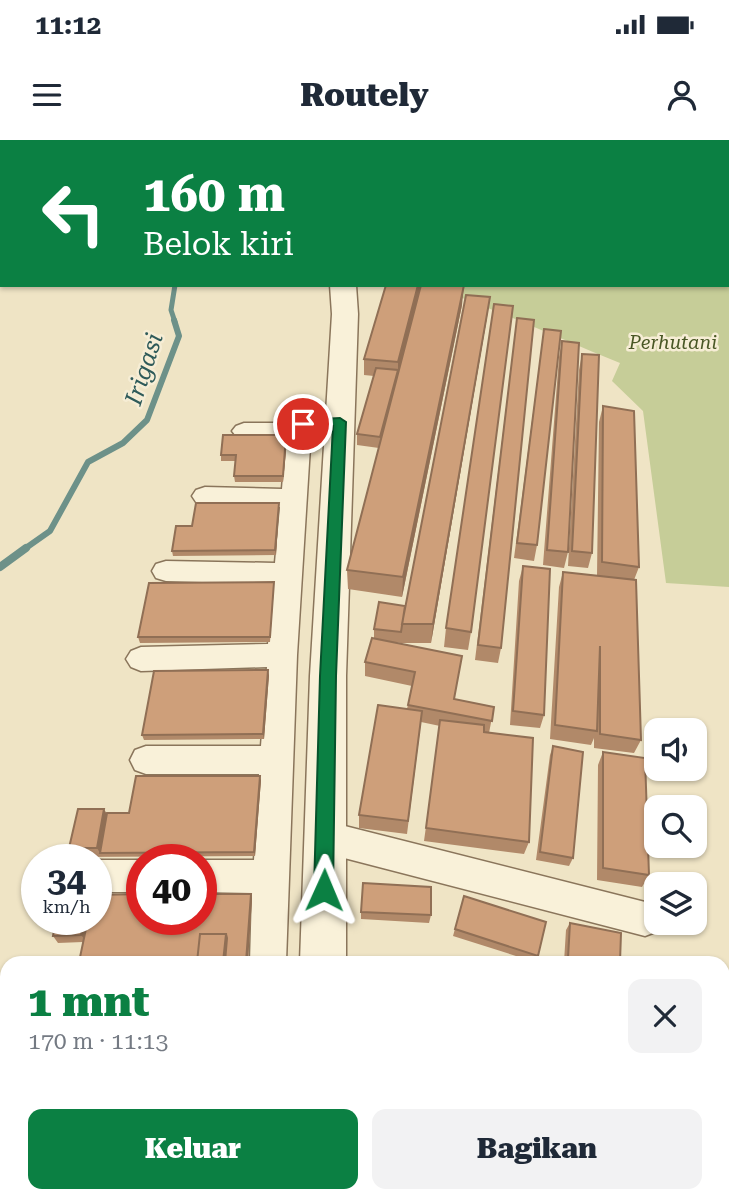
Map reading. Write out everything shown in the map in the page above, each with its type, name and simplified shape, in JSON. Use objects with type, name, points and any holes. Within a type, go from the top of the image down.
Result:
[{"type":"street","points":[[323,956],[325,837],[345,314],[343,287]]},
{"type":"street","points":[[268,956],[282,655],[299,431],[303,424],[340,422]]},
{"type":"street","points":[[244,430],[299,431]]},
{"type":"street","points":[[205,496],[295,498]]},
{"type":"street","points":[[166,571],[289,574]]},
{"type":"street","points":[[141,659],[282,655]]},
{"type":"street","points":[[146,760],[278,760]]},
{"type":"street","points":[[325,837],[644,919]]},
{"type":"street","points":[[217,876],[270,877]]},
{"type":"green space","name":"Perhutani","points":[[432,287],[729,287],[729,587],[666,583],[643,411],[612,381],[620,363]]},
{"type":"building","points":[[385,287],[417,287],[398,362],[364,359]]},
{"type":"building","points":[[420,287],[464,287],[403,577],[347,570]]},
{"type":"building","points":[[466,295],[490,297],[433,624],[402,624]]},
{"type":"building","points":[[494,304],[513,306],[471,632],[446,628]]},
{"type":"building","points":[[517,318],[534,320],[501,648],[478,645]]},
{"type":"building","points":[[544,329],[561,331],[537,545],[517,543]]},
{"type":"building","points":[[562,341],[579,343],[568,552],[547,550]]},
{"type":"building","points":[[582,354],[599,355],[592,553],[572,551]]},
{"type":"building","points":[[376,368],[398,370],[380,437],[357,434]]},
{"type":"building","points":[[603,406],[634,411],[639,567],[602,562]]},
{"type":"building","points":[[223,435],[286,435],[283,476],[234,476],[236,455],[221,455]]},
{"type":"building","points":[[196,503],[279,503],[275,550],[172,551],[176,526],[192,526]]},
{"type":"building","points":[[523,566],[550,569],[544,715],[513,711]]},
{"type":"building","points":[[563,572],[636,580],[641,740],[600,734],[600,646],[597,731],[555,725]]},
{"type":"building","points":[[274,582],[270,637],[138,637],[149,583]]},
{"type":"building","points":[[379,602],[405,606],[401,632],[374,629]]},
{"type":"building","points":[[372,638],[462,656],[454,699],[494,707],[492,721],[408,705],[415,672],[365,662]]},
{"type":"building","points":[[268,670],[263,734],[142,735],[154,671]]},
{"type":"building","points":[[378,705],[422,711],[408,821],[359,815]]},
{"type":"building","points":[[440,720],[484,725],[484,732],[533,738],[529,842],[426,828]]},
{"type":"building","points":[[553,746],[583,752],[573,858],[540,852]]},
{"type":"building","points":[[603,752],[644,758],[646,795],[644,795],[644,858],[648,858],[649,872],[644,874],[603,868]]},
{"type":"building","points":[[136,776],[260,776],[254,852],[217,852],[217,844],[126,844],[126,853],[112,853],[112,844],[102,844],[107,813],[129,813]]},
{"type":"building","points":[[78,809],[104,809],[98,844],[70,844]]},
{"type":"building","points":[[363,883],[431,887],[431,915],[361,912]]},
{"type":"building","points":[[126,894],[126,935],[200,935],[198,956],[80,956],[85,935],[112,935],[112,895]]},
{"type":"building","points":[[217,894],[251,894],[246,956],[226,956],[226,934],[217,934]]},
{"type":"building","points":[[464,896],[546,922],[538,956],[455,929]]},
{"type":"building","points":[[570,923],[621,933],[620,956],[568,956]]},
{"type":"building","points":[[226,934],[224,956],[198,956],[200,935]]},
{"type":"waterway","name":"Irigasi","points":[[175,287],[171,310],[175,322]]},
{"type":"waterway","name":"Irigasi","points":[[23,550],[50,531],[88,462],[123,443],[147,420],[179,336],[174,320]]},
{"type":"waterway","name":"Irigasi","points":[[0,567],[26,548]]},
{"type":"route","points":[[303,424],[340,422],[328,676],[324,890]]}]
